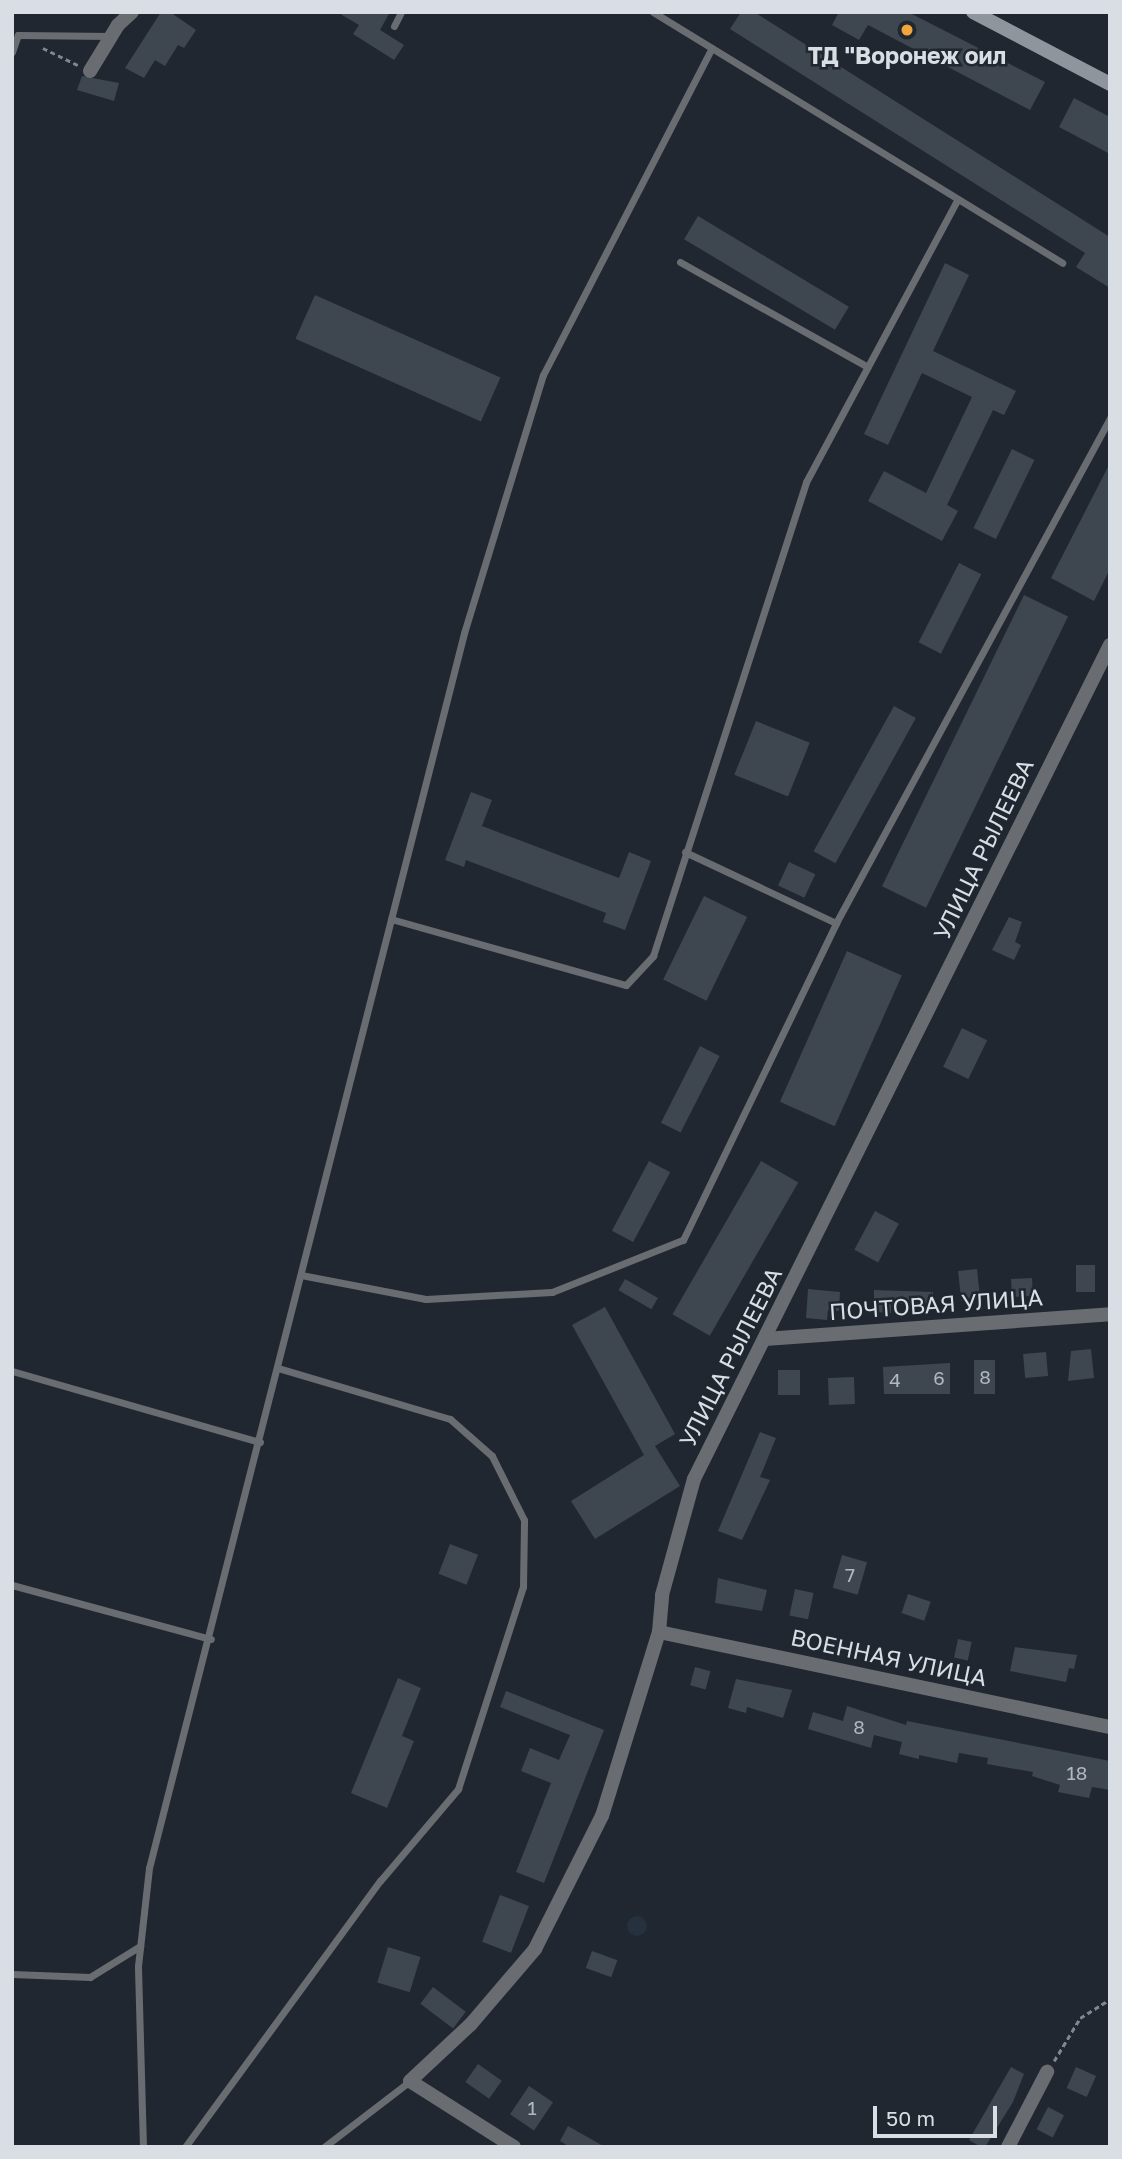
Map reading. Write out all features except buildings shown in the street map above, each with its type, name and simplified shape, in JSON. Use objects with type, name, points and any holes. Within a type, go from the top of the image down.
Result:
[{"type":"main road","points":[[973,12],[1110,83]]},
{"type":"street","points":[[90,71],[125,15]]},
{"type":"street","name":"УЛИЦА РЫЛЕЕВА","points":[[410,2081],[471,2024],[535,1949],[602,1816],[659,1632],[663,1595],[694,1479],[1110,645]]},
{"type":"street","name":"ПОЧТОВАЯ УЛИЦА","points":[[765,1339],[1110,1314]]},
{"type":"street","name":"ВОЕННАЯ УЛИЦА","points":[[659,1632],[1110,1727]]},
{"type":"street","points":[[1008,2147],[1047,2073]]},
{"type":"street","points":[[410,2081],[514,2147]]},
{"type":"lane","points":[[394,26],[401,12]]},
{"type":"lane","points":[[653,12],[1062,263]]},
{"type":"lane","points":[[12,52],[18,35],[111,36]]},
{"type":"lane","points":[[143,2147],[140,1946],[149,1868],[211,1639],[464,633],[543,375],[712,48]]},
{"type":"lane","points":[[391,919],[626,985],[653,956],[806,482],[958,200]]},
{"type":"lane","points":[[680,262],[868,367]]},
{"type":"lane","points":[[301,1275],[426,1299],[552,1292],[683,1240],[836,923],[1110,418]]},
{"type":"lane","points":[[685,852],[836,923]]},
{"type":"lane","points":[[185,2147],[380,1881],[458,1789],[523,1587],[524,1520],[492,1456],[450,1419],[278,1368]]},
{"type":"lane","points":[[12,1371],[260,1442]]},
{"type":"lane","points":[[12,1585],[211,1639]]},
{"type":"lane","points":[[12,1975],[90,1977],[140,1946]]},
{"type":"lane","points":[[324,2147],[410,2081]]},
{"type":"path","points":[[42,47],[90,71]]},
{"type":"path","points":[[1047,2073],[1080,2018],[1110,1998]]},
{"type":"shaded area","points":[[637,1916],[644,1919],[647,1926],[644,1933],[637,1936],[630,1933],[627,1926],[630,1919]]},
{"type":"place","name":"ТД \"Воронеж оил","points":[[907,30]]}]
